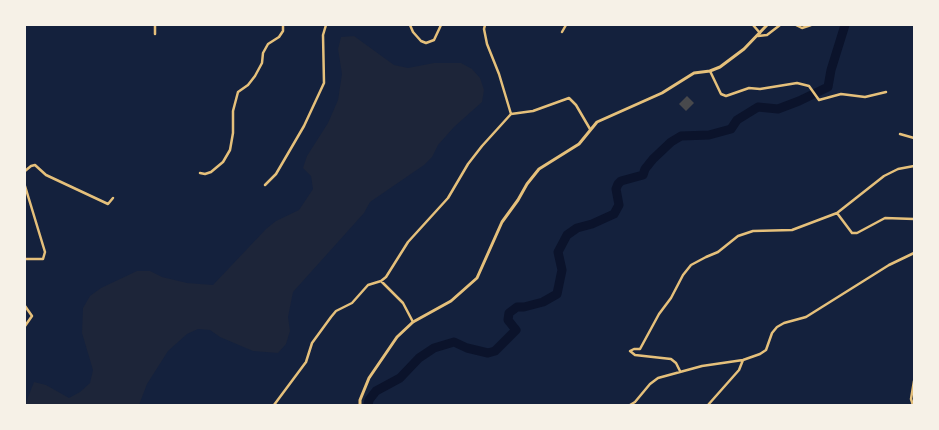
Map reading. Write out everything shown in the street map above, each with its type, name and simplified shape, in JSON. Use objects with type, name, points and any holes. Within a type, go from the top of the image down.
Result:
[{"type":"street","points":[[155,25],[155,34]]},
{"type":"street","points":[[200,172],[211,172],[223,162],[230,150],[233,111],[238,92],[248,85],[255,76],[262,63],[263,52],[268,44],[279,37],[283,31],[283,25]]},
{"type":"street","points":[[265,185],[276,174],[304,126],[324,83],[323,35],[326,25]]},
{"type":"street","points":[[410,25],[413,32],[426,43],[434,40],[441,25]]},
{"type":"street","points":[[485,25],[487,44],[499,74],[511,114]]},
{"type":"street","points":[[562,32],[566,25]]},
{"type":"street","points":[[753,25],[759,35]]},
{"type":"street","points":[[360,405],[360,400],[369,378],[397,337],[413,322],[451,300],[477,278],[502,222],[539,169],[579,144],[596,122],[662,93],[694,73],[710,71],[720,67],[759,35],[767,25]]},
{"type":"street","points":[[759,35],[767,35],[780,25]]},
{"type":"street","points":[[796,25],[802,28],[811,25]]},
{"type":"street","points":[[710,71],[721,94],[726,96],[749,88],[760,90],[797,83],[809,86],[819,100],[841,94],[864,97],[886,92]]},
{"type":"street","points":[[274,405],[306,362],[312,344],[336,311],[352,304],[368,285],[382,281],[408,242],[448,198],[468,164],[511,114],[533,111],[568,98],[576,105],[590,129]]},
{"type":"street","points":[[900,134],[914,138]]},
{"type":"street","points":[[25,171],[31,166],[35,166],[46,175],[108,204],[113,198]]},
{"type":"street","points":[[680,371],[676,363],[671,359],[635,355],[630,351],[640,349],[659,314],[672,298],[683,275],[691,265],[718,252],[738,236],[753,231],[792,230],[837,213],[884,176],[898,169],[914,166]]},
{"type":"street","points":[[25,187],[44,252],[43,259],[25,259]]},
{"type":"street","points":[[837,213],[852,232],[857,233],[885,218],[914,219]]},
{"type":"street","points":[[630,405],[658,378],[680,371],[743,360],[760,354],[766,350],[772,333],[777,327],[806,317],[889,265],[914,253]]},
{"type":"street","points":[[382,281],[403,303],[413,322]]},
{"type":"street","points":[[25,306],[32,316],[25,326]]},
{"type":"street","points":[[708,405],[739,370],[743,360]]},
{"type":"street","points":[[913,405],[914,381]]},
{"type":"shaded area","points":[[354,36],[394,65],[408,68],[434,63],[461,63],[472,69],[480,78],[484,90],[482,102],[454,127],[424,165],[370,202],[364,213],[293,292],[288,317],[290,331],[286,344],[278,353],[253,351],[220,337],[210,330],[198,329],[187,334],[168,351],[147,384],[139,405],[25,405],[34,382],[46,385],[69,398],[80,392],[90,383],[93,370],[82,333],[83,308],[90,296],[101,288],[137,271],[150,271],[162,277],[187,283],[213,285],[266,229],[276,221],[299,210],[313,189],[311,176],[303,168],[307,156],[328,123],[338,100],[342,74],[338,49],[341,37]]},
{"type":"building","points":[[687,96],[694,103],[686,111],[679,104]]},
{"type":"waterway","points":[[368,405],[369,400],[376,391],[400,378],[419,358],[434,348],[454,342],[467,348],[488,353],[495,351],[516,330],[508,320],[509,313],[517,307],[543,302],[557,294],[562,270],[558,252],[567,235],[577,228],[592,224],[614,214],[619,205],[616,189],[618,184],[621,181],[643,175],[653,159],[671,142],[681,136],[709,135],[731,129],[737,120],[758,107],[778,109],[828,87],[831,70],[845,25]]}]
